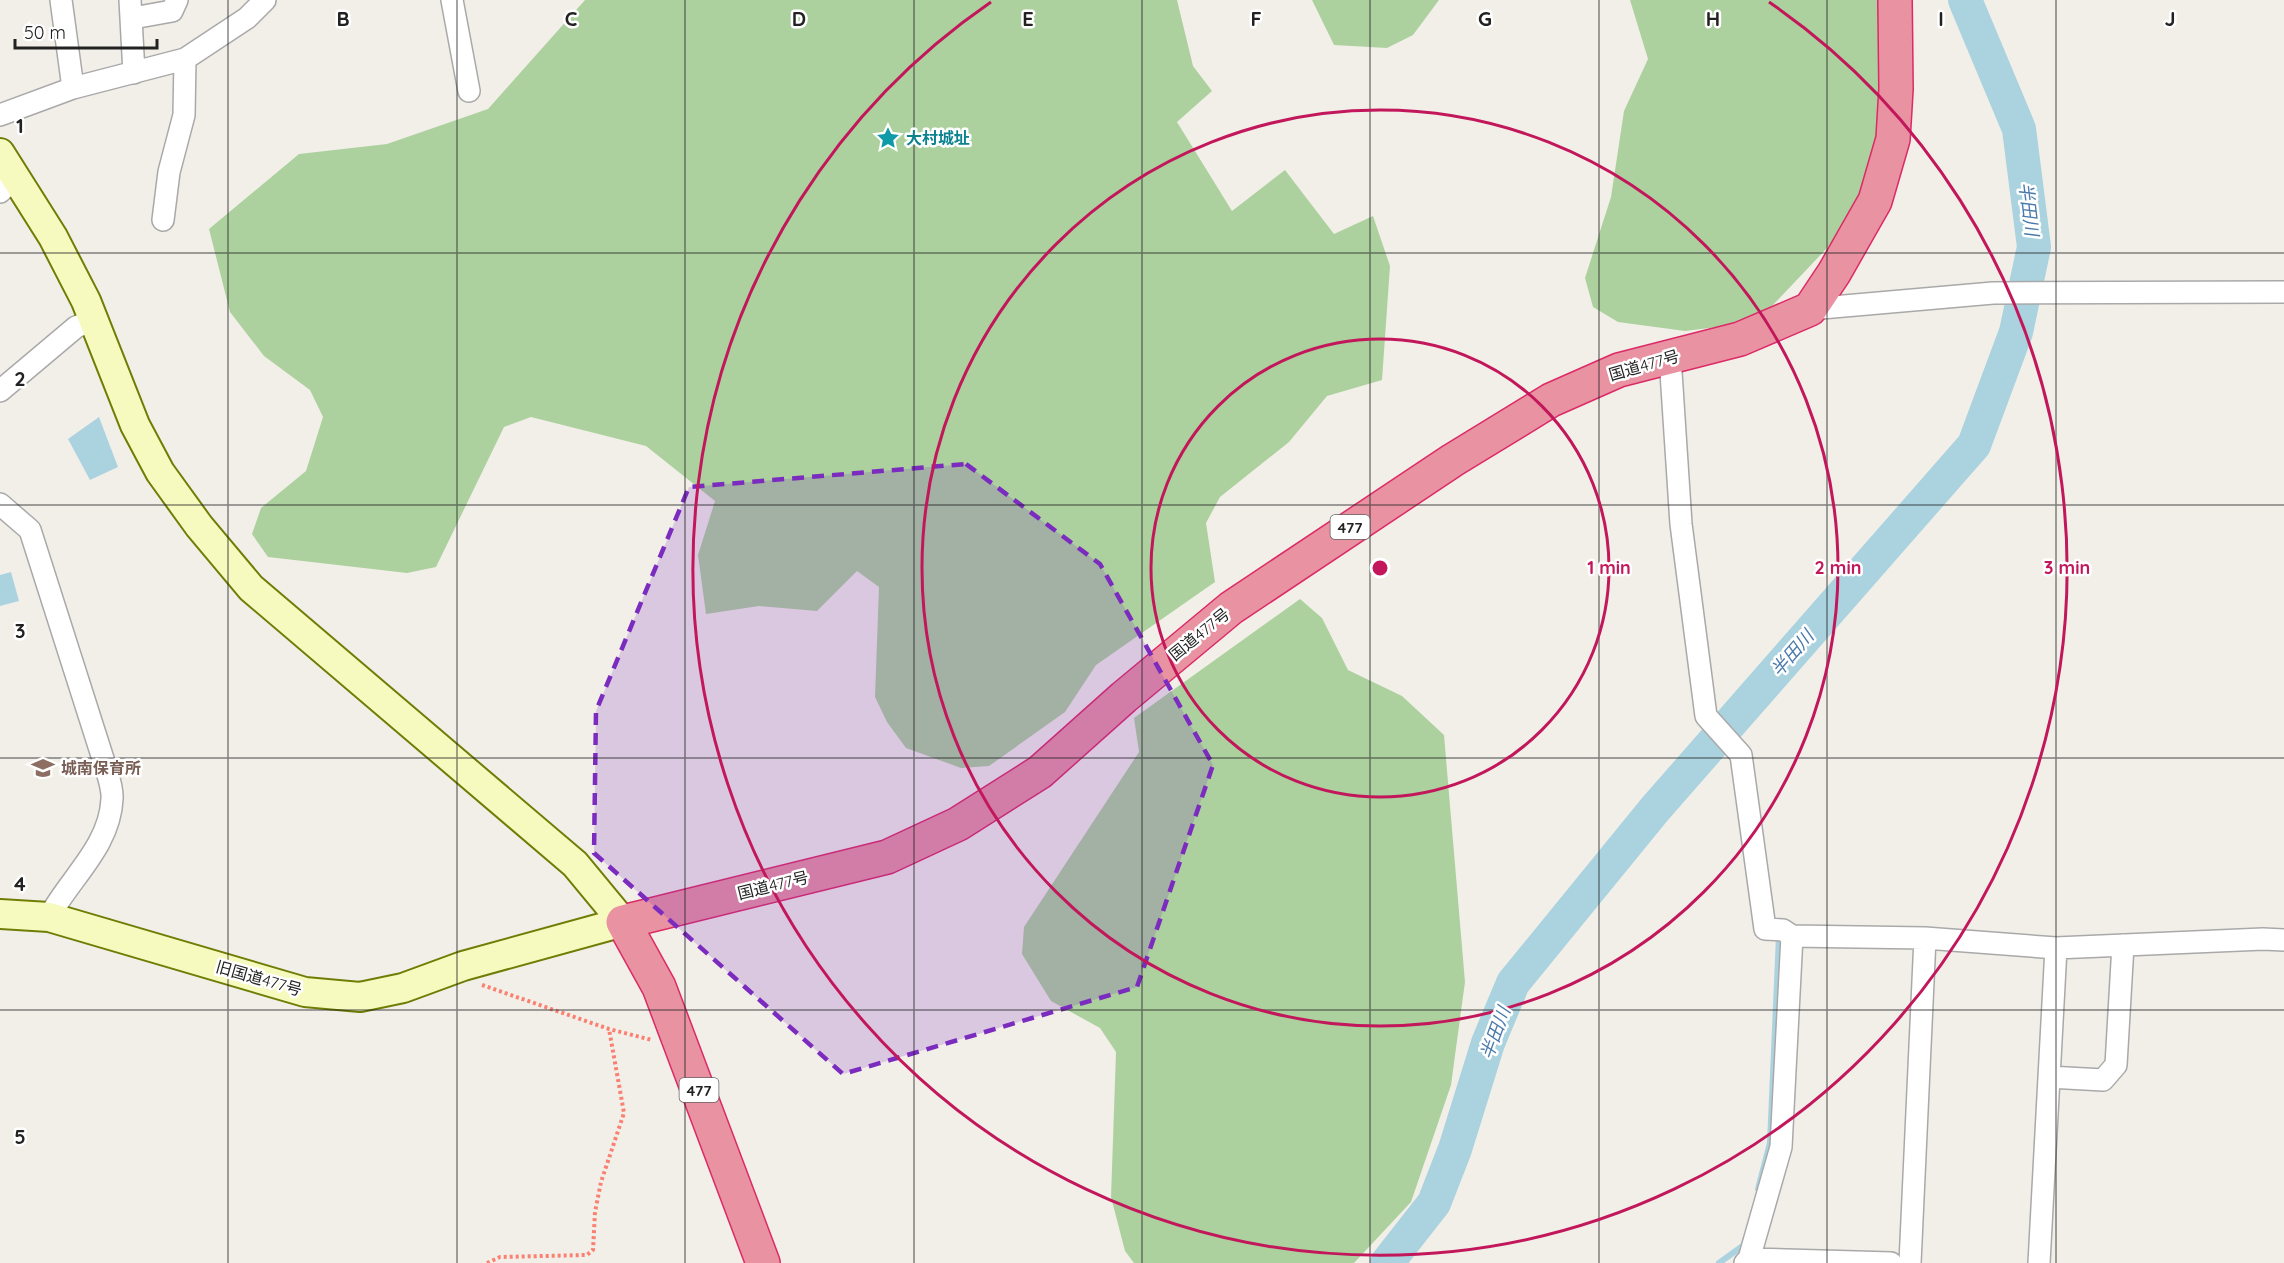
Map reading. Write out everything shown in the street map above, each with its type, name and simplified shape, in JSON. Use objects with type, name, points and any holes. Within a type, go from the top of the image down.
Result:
[{"type":"highway","points":[[1810,309],[1834,273],[1875,201],[1893,139],[1895,0]]},
{"type":"highway","name":"国道477号","points":[[623,922],[887,857],[958,824],[1040,772],[1124,697],[1231,608],[1331,539],[1551,400],[1619,370],[1740,339],[1810,309]]},
{"type":"highway","name":"477","points":[[623,922],[658,987],[679,1038],[763,1263]]},
{"type":"street","points":[[61,0],[73,87]]},
{"type":"street","points":[[134,73],[131,9],[172,11],[177,0]]},
{"type":"street","points":[[0,115],[73,87],[185,59],[247,18],[265,0]]},
{"type":"street","points":[[452,0],[469,91]]},
{"type":"street","points":[[163,220],[169,172],[184,115],[185,59]]},
{"type":"street","points":[[0,153],[8,184],[53,237],[93,320],[135,425],[160,472],[199,526],[251,588],[574,864],[623,922]]},
{"type":"street","points":[[1810,309],[1993,293],[2284,292]]},
{"type":"street","points":[[0,391],[76,327],[93,320]]},
{"type":"street","points":[[1670,357],[1681,524],[1706,716],[1742,755],[1761,915],[1765,929],[1783,930],[1792,936],[1925,938],[2056,948],[2284,940]]},
{"type":"street","points":[[0,504],[30,530],[104,762],[112,798],[100,846],[60,897],[49,917]]},
{"type":"street","name":"旧国道477号","points":[[0,914],[49,917],[304,992],[360,997],[403,988],[463,966],[623,922]]},
{"type":"street","points":[[1792,936],[1781,1146],[1747,1261],[1891,1263]]},
{"type":"street","points":[[1910,1263],[1925,938]]},
{"type":"street","points":[[2049,1077],[2103,1080],[2116,1065],[2123,945]]},
{"type":"street","points":[[2039,1263],[2056,948]]},
{"type":"path","points":[[463,966],[475,982],[609,1029],[657,1041],[679,1038]]},
{"type":"path","points":[[487,1263],[500,1257],[587,1255],[593,1250],[601,1182],[624,1113],[609,1029]]},
{"type":"highlighted area","points":[[966,464],[1100,564],[1213,765],[1137,987],[843,1074],[594,853],[596,711],[689,487]]},
{"type":"green space","points":[[585,0],[1177,0],[1193,66],[1212,91],[1177,122],[1232,211],[1285,170],[1334,234],[1373,216],[1390,266],[1382,380],[1327,396],[1289,442],[1220,497],[1206,523],[1215,582],[1096,665],[1065,712],[989,766],[961,768],[906,748],[887,722],[875,697],[879,587],[857,571],[817,611],[759,606],[706,614],[698,555],[715,501],[646,446],[531,417],[504,427],[436,567],[407,573],[268,557],[252,534],[261,508],[306,471],[323,417],[310,390],[264,356],[230,312],[209,229],[299,154],[387,144],[488,109]]},
{"type":"green space","points":[[1312,0],[1439,0],[1413,35],[1387,48],[1334,45]]},
{"type":"green space","points":[[1630,0],[1882,0],[1879,142],[1865,208],[1773,305],[1742,324],[1685,331],[1618,322],[1593,307],[1585,278],[1611,197],[1624,111],[1648,59]]},
{"type":"green space","points":[[1300,599],[1322,618],[1348,670],[1402,696],[1444,735],[1465,982],[1451,1085],[1411,1202],[1354,1263],[1134,1263],[1125,1251],[1111,1197],[1116,1052],[1100,1028],[1051,1001],[1022,954],[1024,927],[1139,752],[1134,718]]},
{"type":"water","points":[[99,417],[118,467],[90,480],[68,439]]},
{"type":"water","points":[[11,572],[19,601],[0,606],[0,575]]},
{"type":"waterway","name":"半田川","points":[[1387,1263],[1434,1203],[1455,1149],[1488,1043],[1513,983],[1655,809],[1974,445],[2016,332],[2034,247],[2019,129],[1965,0]]},
{"type":"waterway","points":[[1758,1189],[1770,1143],[1779,936]]},
{"type":"waterway","points":[[1719,1263],[1744,1245],[1745,1240]]},
{"type":"place","name":"大村城址","points":[[888,138]]},
{"type":"place","name":"城南保育所","points":[[43,768]]}]
